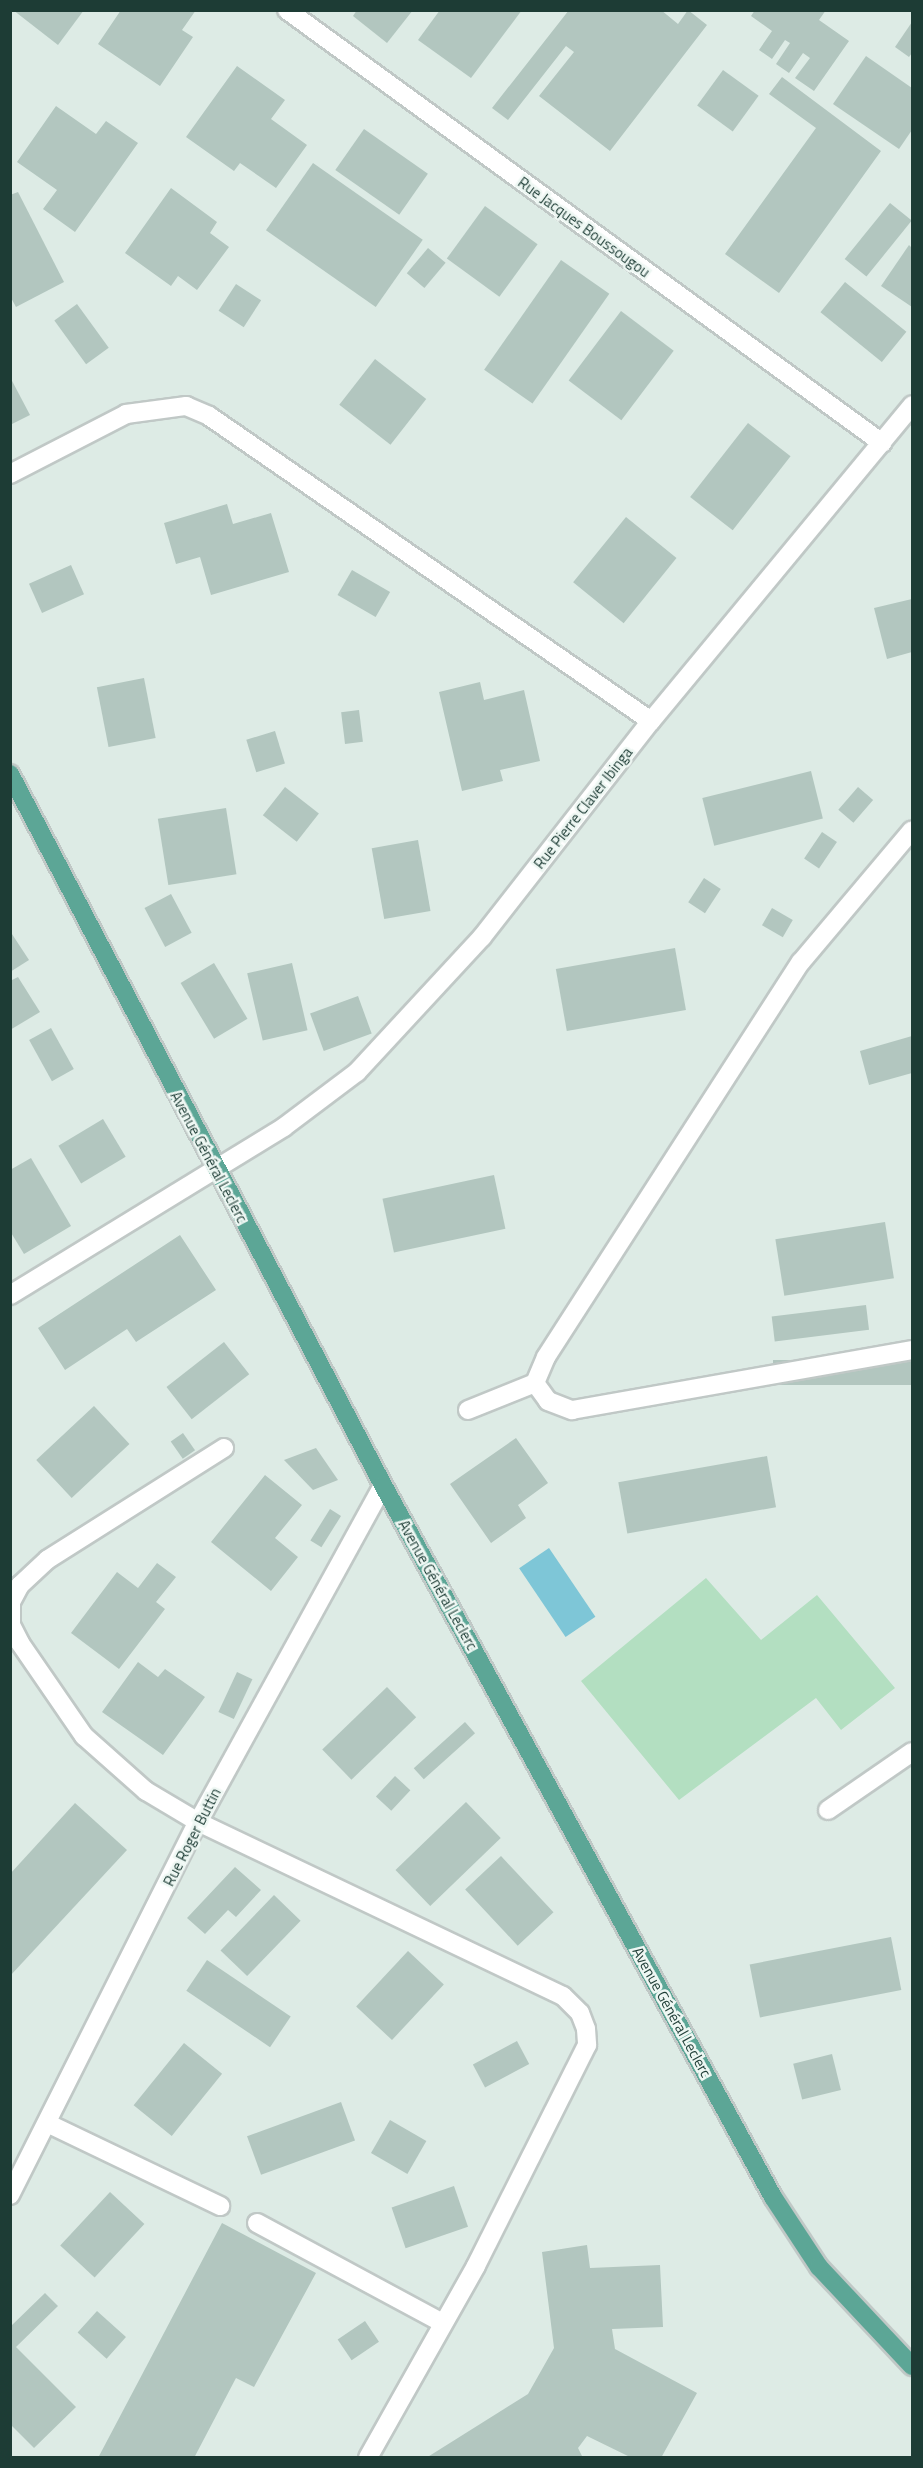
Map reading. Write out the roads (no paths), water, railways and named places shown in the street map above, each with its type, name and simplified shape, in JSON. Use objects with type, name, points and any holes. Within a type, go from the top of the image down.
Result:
[{"type":"main road","name":"Avenue Général Leclerc","points":[[10,774],[214,1169],[383,1485],[773,2197],[819,2268],[912,2366]]},
{"type":"street","name":"Rue Jacques Boussougou","points":[[287,10],[882,443]]},
{"type":"street","name":"Rue Pierre Claver Ibinga","points":[[10,1295],[284,1127],[357,1072],[482,937],[651,722],[912,405]]},
{"type":"street","points":[[10,474],[126,414],[186,406],[209,416],[651,722]]},
{"type":"street","points":[[468,1410],[536,1383],[546,1357],[801,962],[912,830]]},
{"type":"street","points":[[536,1383],[548,1401],[572,1410],[912,1350]]},
{"type":"street","points":[[224,1448],[47,1560],[20,1586],[11,1602],[11,1625],[20,1643],[84,1736],[116,1768],[198,1822],[563,1996],[580,2013],[587,2045],[476,2266],[441,2322],[368,2457]]},
{"type":"street","name":"Rue Roger Buttin","points":[[10,2195],[49,2124],[198,1822],[383,1485]]},
{"type":"street","points":[[828,1810],[912,1752]]},
{"type":"street","points":[[49,2124],[220,2206]]},
{"type":"street","points":[[257,2223],[441,2322]]},
{"type":"water","points":[[549,1548],[595,1617],[566,1637],[519,1568]]}]
